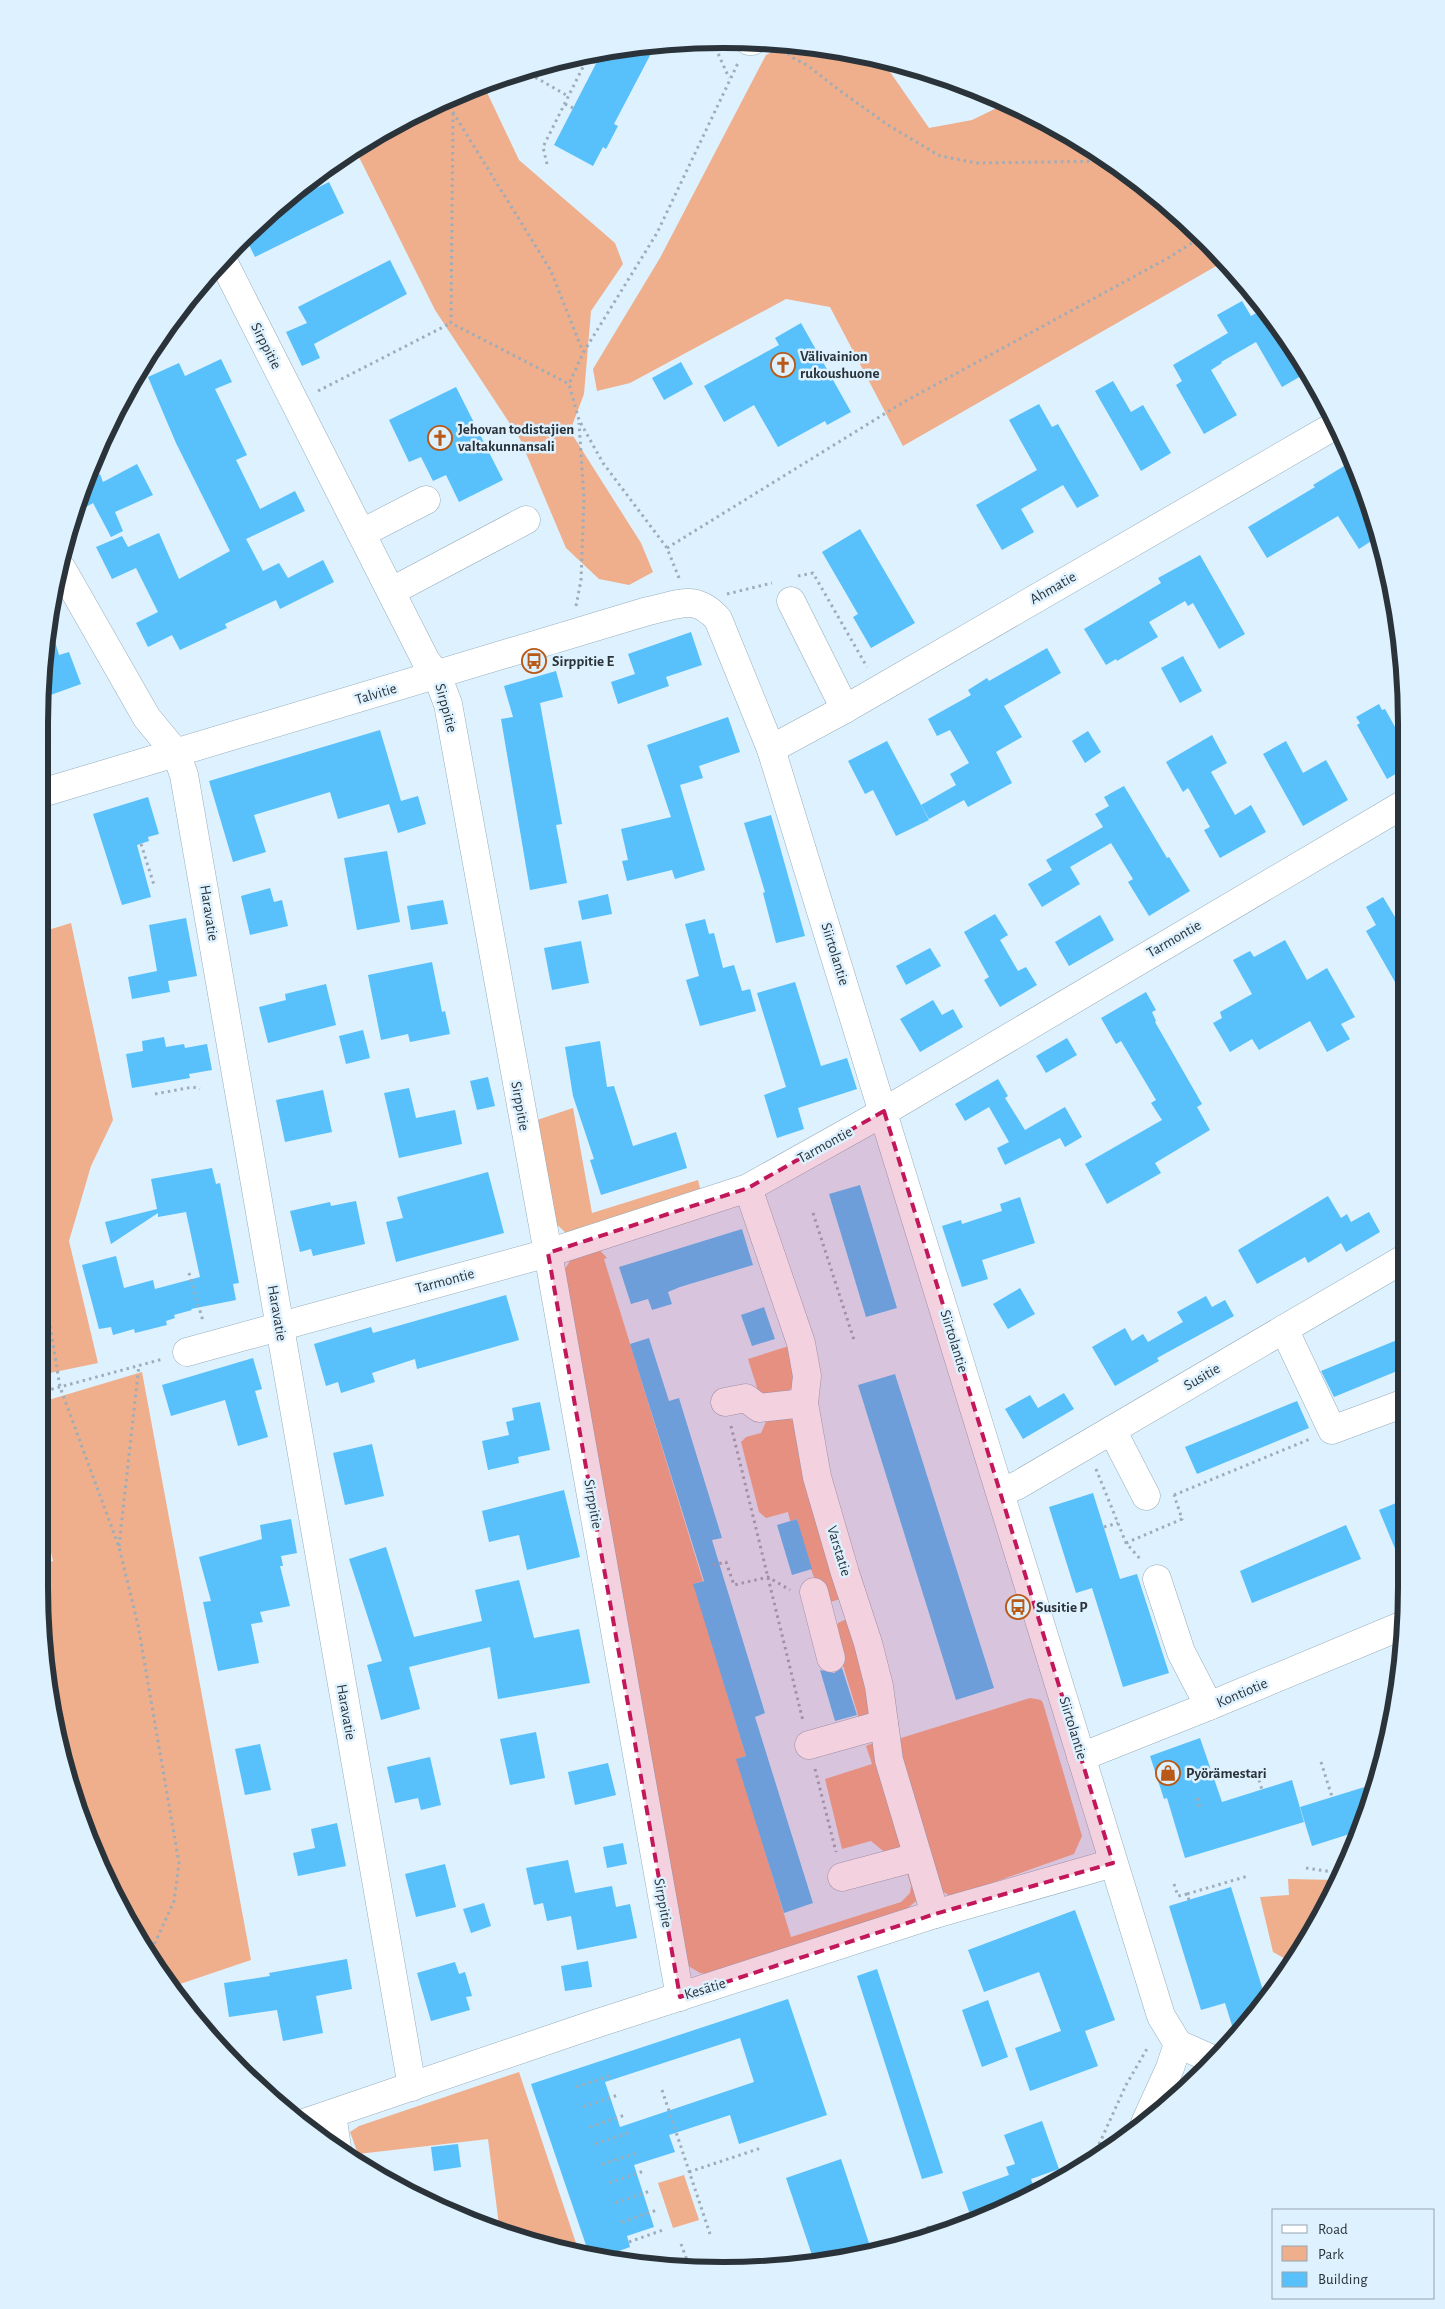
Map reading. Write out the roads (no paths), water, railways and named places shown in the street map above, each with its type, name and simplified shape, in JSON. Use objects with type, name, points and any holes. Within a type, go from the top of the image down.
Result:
[{"type":"street","name":"Sirppitie","points":[[225,266],[426,661],[437,675],[451,718],[680,1997]]},
{"type":"street","name":"Ahmatie","points":[[771,749],[845,709],[1330,428]]},
{"type":"street","points":[[362,533],[426,500]]},
{"type":"street","points":[[392,591],[526,520]]},
{"type":"street","name":"Haravatie","points":[[65,573],[147,718],[176,753],[186,785],[412,2087]]},
{"type":"street","points":[[791,601],[845,709]]},
{"type":"street","name":"Talvitie","points":[[48,791],[648,611],[697,605]]},
{"type":"street","name":"Siirtolantie","points":[[697,605],[718,619],[771,749],[884,1111],[1161,2016],[1178,2044]]},
{"type":"street","name":"Tarmontie","points":[[199,1349],[548,1253],[748,1188],[884,1111],[1398,808]]},
{"type":"street","name":"Varstatie","points":[[748,1188],[801,1343],[808,1376],[804,1403],[817,1477],[879,1686],[889,1760],[935,1914]]},
{"type":"street","name":"Susitie","points":[[1000,1492],[1018,1485],[1398,1262]]},
{"type":"street","points":[[1284,1329],[1332,1430],[1398,1405]]},
{"type":"street","points":[[725,1402],[746,1398],[759,1408],[804,1403]]},
{"type":"street","points":[[1112,1430],[1146,1496]]},
{"type":"street","points":[[1157,1579],[1181,1652],[1209,1706]]},
{"type":"street","points":[[831,1658],[817,1604],[856,1606]]},
{"type":"street","name":"Kontiotie","points":[[1081,1756],[1209,1706],[1396,1628]]},
{"type":"street","points":[[809,1745],[884,1724]]},
{"type":"street","points":[[842,1877],[917,1857]]},
{"type":"street","name":"Kesätie","points":[[310,2121],[935,1914],[1113,1863]]},
{"type":"street","points":[[1153,2106],[1170,2068],[1178,2044],[1207,2057]]},
{"type":"street","points":[[332,2114],[336,2140]]},
{"type":"place","name":"Välivainion rukoushuone","points":[[783,365]]},
{"type":"place","name":"Jehovan todistajien valtakunnansali","points":[[440,438]]},
{"type":"place","name":"Sirppitie E","points":[[534,661]]},
{"type":"place","name":"Susitie P","points":[[1018,1607]]},
{"type":"place","name":"Pyörämestari","points":[[1168,1773]]}]
